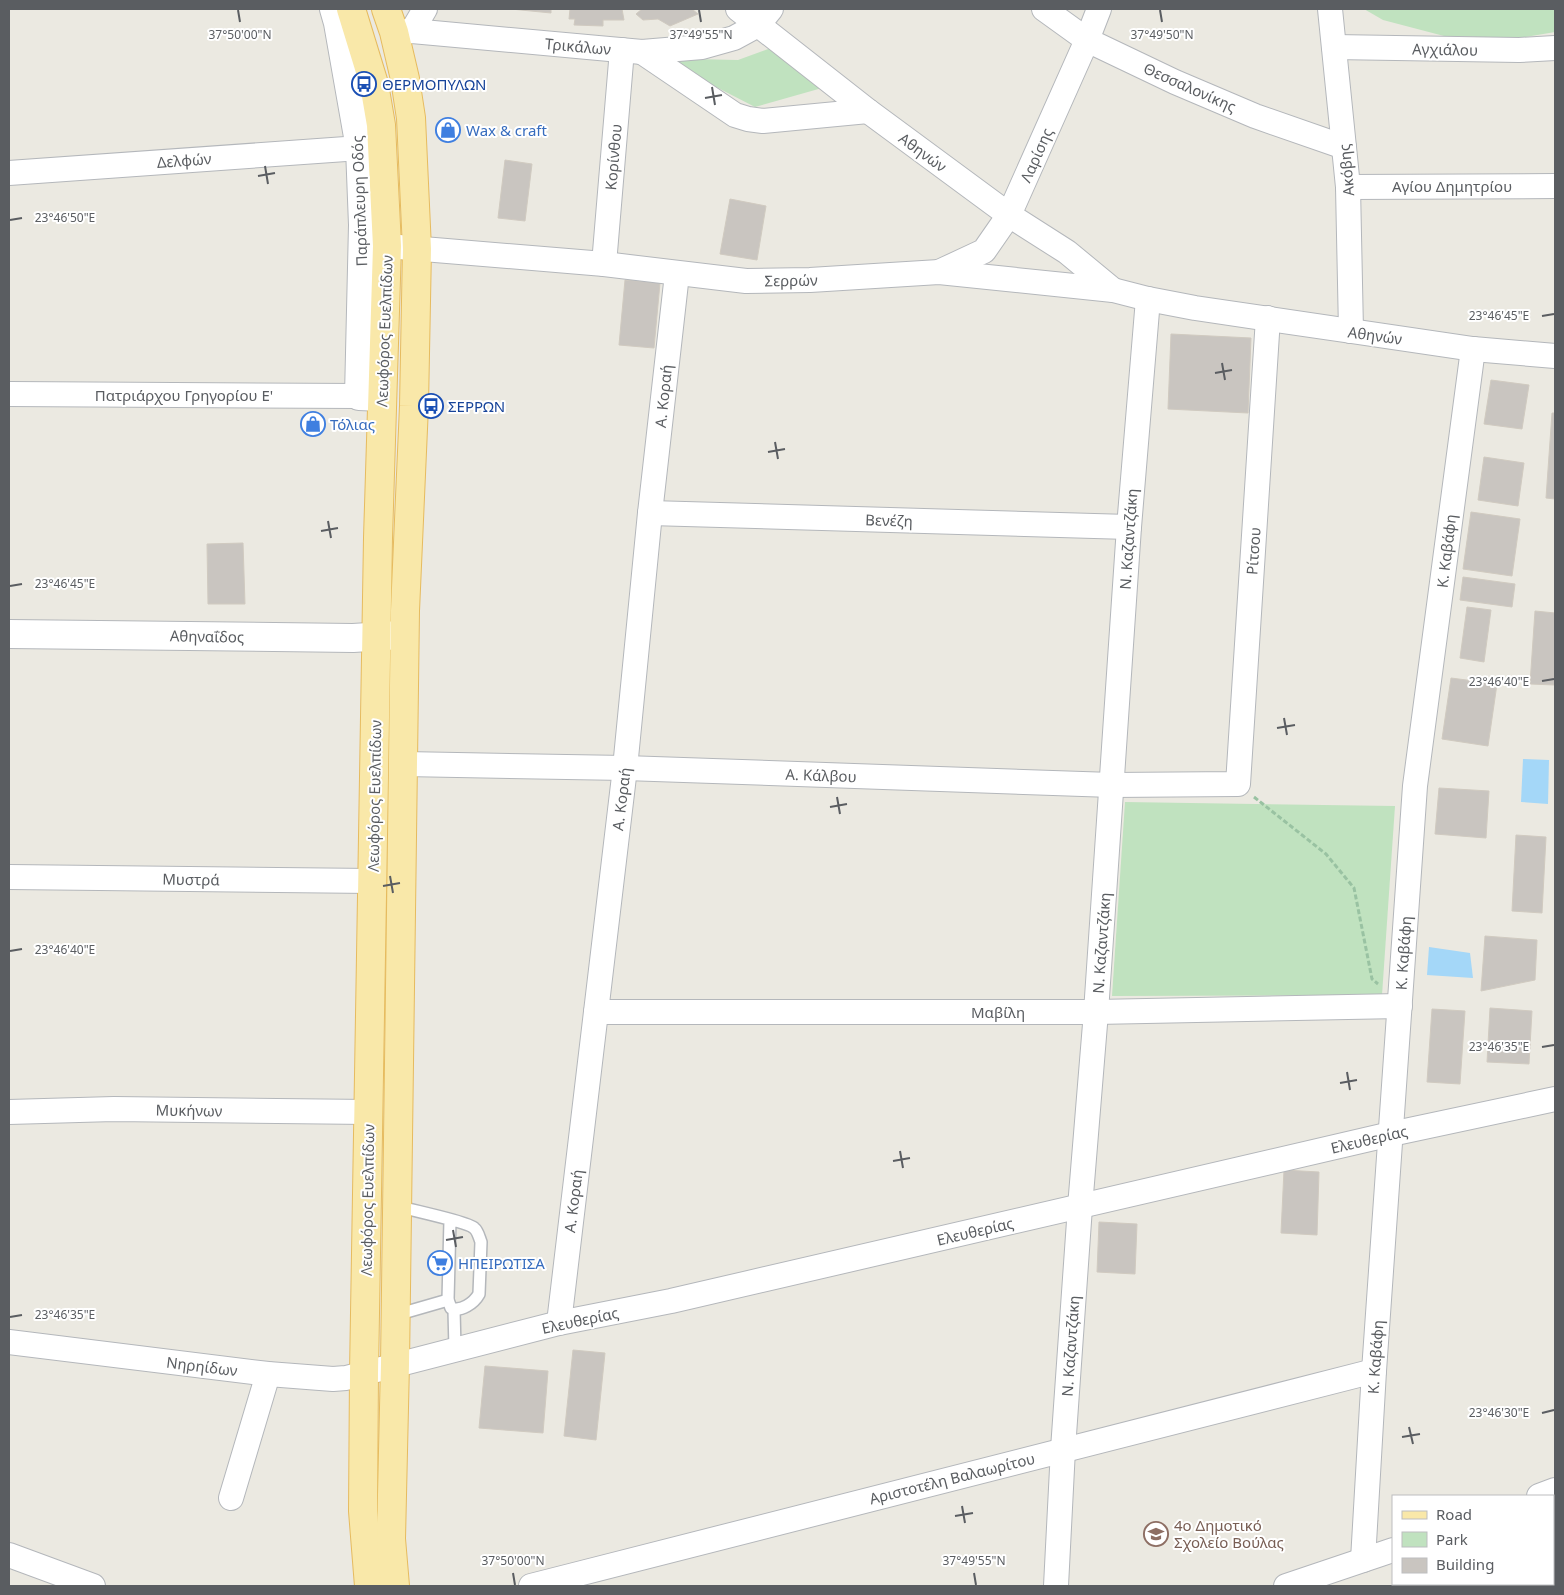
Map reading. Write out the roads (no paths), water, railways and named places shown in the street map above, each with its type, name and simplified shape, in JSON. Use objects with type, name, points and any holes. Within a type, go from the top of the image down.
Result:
[{"type":"main road","name":"Λεωφόρος Ευελπίδων","points":[[351,9],[374,84],[381,125],[387,246],[370,396],[377,636],[364,1373],[363,1511],[369,1586]]},
{"type":"main road","name":"Λεωφόρος Ευελπίδων","points":[[396,1586],[391,1539],[396,1315],[405,635],[417,249],[411,118],[397,24]]},
{"type":"street","name":"Παράπλευρη Οδός","points":[[334,9],[360,148],[370,396]]},
{"type":"street","points":[[397,24],[425,9]]},
{"type":"street","name":"Αθηνών","points":[[738,9],[764,17],[868,111],[1009,215],[1067,252],[1113,290]]},
{"type":"street","name":"Θεσσαλονίκης","points":[[1044,9],[1087,40],[1175,82],[1255,116],[1344,146]]},
{"type":"street","name":"Λαρίσης","points":[[939,272],[984,251],[1009,215],[1099,9]]},
{"type":"street","name":"Ακόβης","points":[[1330,9],[1348,187],[1351,331]]},
{"type":"street","name":"Τρικάλων","points":[[397,24],[632,51],[702,48],[734,38],[764,17]]},
{"type":"street","name":"Αγχιάλου","points":[[1334,47],[1519,50],[1555,48]]},
{"type":"street","points":[[632,51],[736,114],[748,119],[763,121],[868,111]]},
{"type":"street","name":"Κορίνθου","points":[[604,264],[632,51]]},
{"type":"street","name":"Δελφών","points":[[9,173],[360,148]]},
{"type":"street","name":"Αγίου Δημητρίου","points":[[1348,187],[1555,186]]},
{"type":"street","name":"Σερρών","points":[[387,246],[604,264],[677,274],[755,281],[810,280],[939,272],[1113,290],[1195,308]]},
{"type":"street","name":"Α. Κοραή","points":[[559,1323],[625,768],[650,513],[677,274]]},
{"type":"street","name":"Ν. Καζαντζάκη","points":[[1056,1586],[1063,1449],[1096,1012],[1128,527],[1148,299]]},
{"type":"street","name":"Αθηνών","points":[[1195,308],[1473,349],[1555,356]]},
{"type":"street","name":"Ρίτσου","points":[[1238,784],[1268,318]]},
{"type":"street","name":"Κ. Καβάφη","points":[[1363,1560],[1374,1371],[1416,786],[1473,349]]},
{"type":"street","name":"Πατριάρχου Γρηγορίου Ε'","points":[[9,394],[370,396]]},
{"type":"street","name":"Βενέζη","points":[[650,513],[1128,527]]},
{"type":"street","name":"Αθηναΐδος","points":[[9,634],[353,638],[405,635]]},
{"type":"street","name":"A. Κάλβου","points":[[404,764],[625,768],[1112,785],[1238,784]]},
{"type":"street","name":"Μυστρά","points":[[9,876],[372,881]]},
{"type":"street","name":"Μαβίλη","points":[[596,1012],[1096,1012],[1400,1006]]},
{"type":"street","name":"Ελευθερίας","points":[[395,1364],[559,1323],[671,1301],[1392,1134],[1555,1099]]},
{"type":"street","name":"Μυκήνων","points":[[9,1112],[114,1109],[369,1112]]},
{"type":"street","name":"Νηρηίδων","points":[[9,1342],[268,1374],[333,1379],[346,1378],[395,1364]]},
{"type":"street","name":"Αριστοτέλη Βαλαωρίτου","points":[[531,1586],[1374,1371]]},
{"type":"street","points":[[231,1498],[268,1374]]},
{"type":"street","points":[[1542,1495],[1555,1490]]},
{"type":"street","points":[[1286,1586],[1392,1550]]},
{"type":"street","points":[[9,1555],[92,1586]]},
{"type":"lane","points":[[396,1315],[451,1305],[460,1310],[476,1299],[481,1288],[480,1242],[475,1228],[470,1225],[397,1206]]},
{"type":"lane","points":[[450,1220],[451,1305],[455,1349]]},
{"type":"water","points":[[1523,759],[1549,760],[1548,804],[1521,802]]},
{"type":"water","points":[[1429,947],[1470,953],[1473,978],[1427,975]]},
{"type":"place","name":"ΘΕΡΜΟΠΥΛΩΝ","points":[[364,84]]},
{"type":"place","name":"Wax & craft","points":[[448,130]]},
{"type":"place","name":"ΣΕΡΡΩΝ","points":[[431,406]]},
{"type":"place","name":"Τόλιας","points":[[313,424]]},
{"type":"place","name":"ΗΠΕΙΡΩΤΙΣΑ","points":[[440,1263]]},
{"type":"place","name":"4ο Δημοτικό Σχολείο Βούλας","points":[[1156,1534]]}]
